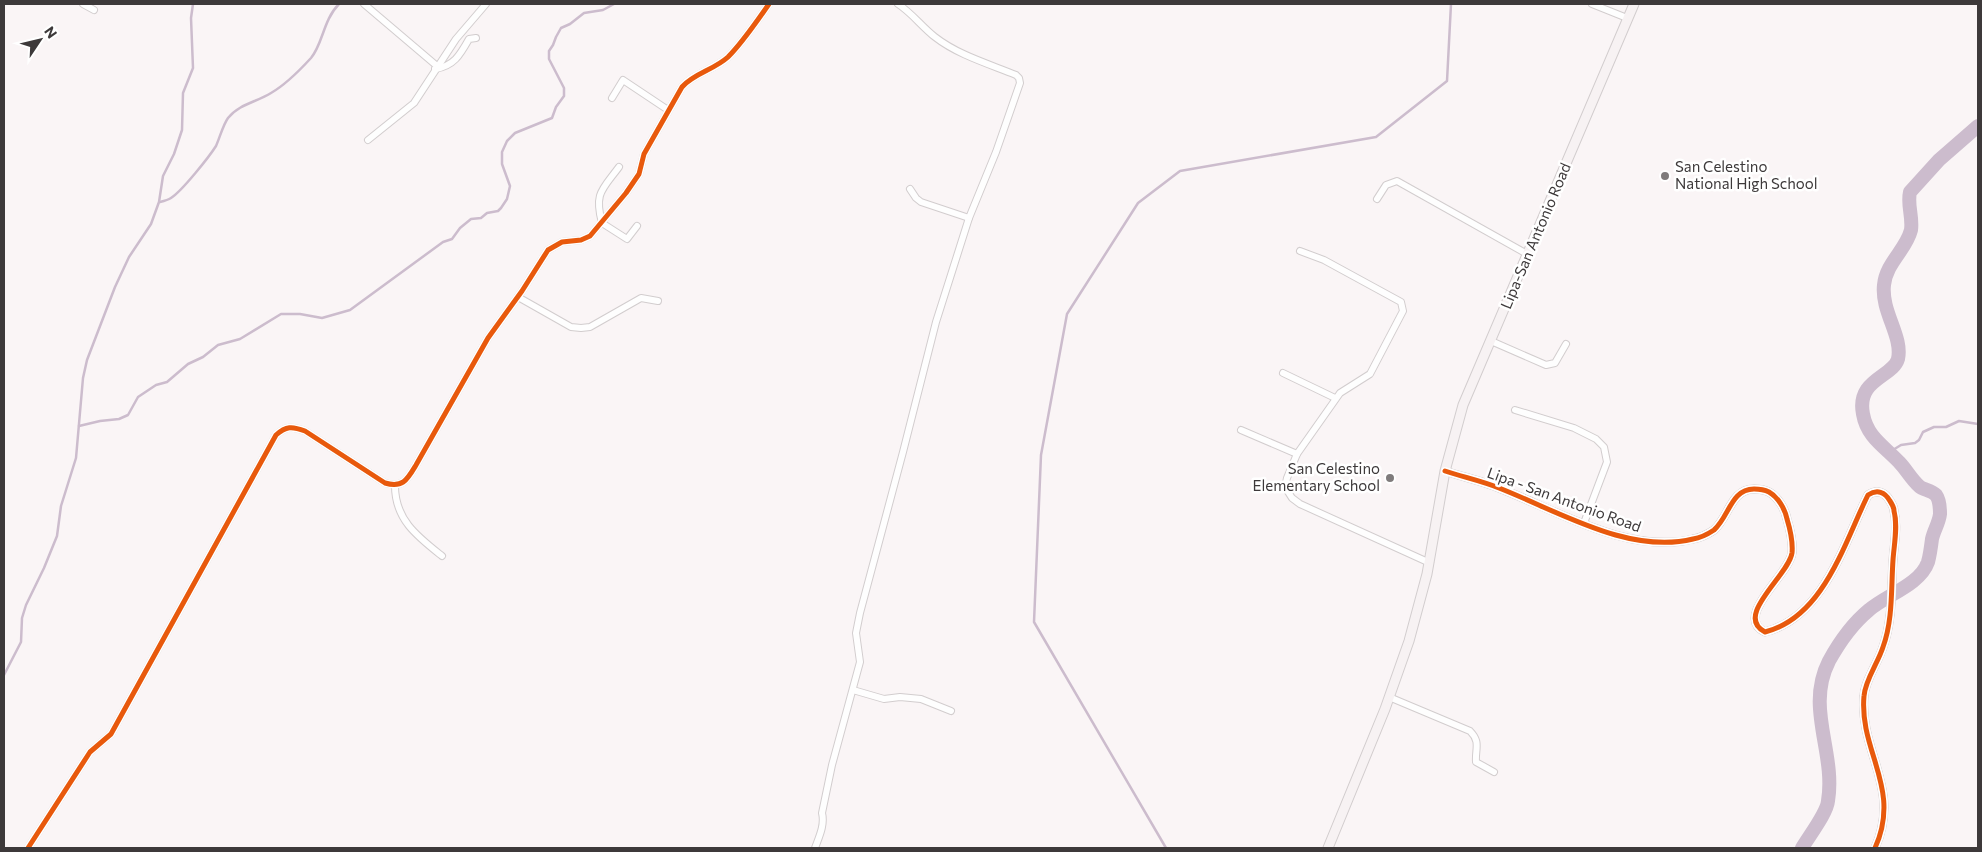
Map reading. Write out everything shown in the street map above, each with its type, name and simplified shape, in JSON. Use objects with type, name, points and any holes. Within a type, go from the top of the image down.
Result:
[{"type":"main road","name":"Lipa-San Antonio Road","points":[[1330,847],[1390,697],[1409,641],[1430,563],[1445,471],[1463,405],[1634,4]]},
{"type":"street","points":[[83,4],[94,10]]},
{"type":"street","points":[[364,4],[436,68]]},
{"type":"street","points":[[368,140],[414,103],[456,39],[486,4]]},
{"type":"street","points":[[28,848],[90,752],[111,734],[276,436],[283,428],[293,427],[305,431],[384,483],[395,486],[404,483],[488,338],[518,297],[548,250],[562,242],[581,240],[590,236],[602,223],[639,174],[644,154],[668,110],[687,81],[728,56],[769,4]]},
{"type":"street","points":[[815,848],[824,819],[822,813],[830,771],[860,662],[856,632],[860,613],[904,452],[936,322],[969,218],[996,152],[1020,83],[1019,78],[946,45],[898,4]]},
{"type":"street","points":[[1592,4],[1628,18]]},
{"type":"street","points":[[436,68],[452,64],[459,57],[469,39],[476,38]]},
{"type":"street","points":[[612,98],[623,80],[668,110]]},
{"type":"street","points":[[619,167],[598,198],[602,223],[627,239],[637,226]]},
{"type":"street","points":[[1377,199],[1386,185],[1396,181],[1527,254]]},
{"type":"street","points":[[910,189],[921,202],[969,218]]},
{"type":"street","points":[[1300,251],[1324,260],[1401,302],[1404,306],[1404,311],[1370,374],[1344,390],[1335,398],[1297,454],[1285,487],[1292,498],[1316,511],[1430,563]]},
{"type":"street","points":[[518,297],[571,326],[581,328],[590,327],[641,298],[658,301]]},
{"type":"street","points":[[1491,341],[1546,365],[1555,363],[1566,344]]},
{"type":"street","points":[[1283,373],[1335,398]]},
{"type":"street","points":[[1515,410],[1574,428],[1596,439],[1604,447],[1608,462],[1584,523]]},
{"type":"street","points":[[1241,430],[1297,454]]},
{"type":"street","name":"Lipa - San Antonio Road","points":[[1445,471],[1498,487],[1584,523],[1642,542],[1666,543],[1693,539],[1705,535],[1715,529],[1740,492],[1747,489],[1769,492],[1780,502],[1786,514],[1790,529],[1792,552],[1781,576],[1759,602],[1756,623],[1760,630],[1765,632],[1784,624],[1802,611],[1820,591],[1835,567],[1868,495],[1880,491],[1887,496],[1895,512],[1889,627],[1883,648],[1864,695],[1864,713],[1884,799],[1885,818],[1882,832],[1875,848]]},
{"type":"street","points":[[395,486],[397,508],[408,526],[418,538],[442,556]]},
{"type":"street","points":[[853,690],[884,699],[900,697],[921,699],[951,711]]},
{"type":"street","points":[[1390,697],[1470,731],[1478,743],[1476,762],[1494,772]]},
{"type":"waterway","points":[[4,675],[21,642],[22,618],[26,605],[57,536],[61,506],[76,458],[83,378],[87,360],[115,287],[129,257],[151,224],[159,202],[163,176],[174,154],[182,130],[183,93],[193,68],[191,18],[193,4]]},
{"type":"waterway","points":[[160,202],[176,194],[202,165],[216,146],[232,113],[276,90],[311,58],[318,46],[326,24],[339,4]]},
{"type":"waterway","points":[[79,426],[119,419],[128,415],[138,397],[156,385],[167,382],[188,364],[203,357],[218,345],[240,339],[281,314],[300,314],[322,318],[350,310],[443,242],[452,239],[460,228],[471,219],[481,218],[487,213],[498,211],[507,199],[510,186],[502,164],[502,152],[507,141],[515,133],[552,118],[556,107],[564,96],[564,88],[549,59],[549,51],[561,28],[570,24],[584,13],[603,10],[614,4]]},
{"type":"waterway","points":[[1166,848],[1034,622],[1041,455],[1067,314],[1138,203],[1180,171],[1376,137],[1447,81],[1451,4]]},
{"type":"waterway","points":[[1802,848],[1821,818],[1828,801],[1828,765],[1820,713],[1820,696],[1822,678],[1829,661],[1857,621],[1876,605],[1918,577],[1924,570],[1930,554],[1932,539],[1940,512],[1938,499],[1932,492],[1919,486],[1902,465],[1872,435],[1865,422],[1862,402],[1870,386],[1895,365],[1898,359],[1898,342],[1886,305],[1884,285],[1888,270],[1905,244],[1911,230],[1910,192],[1939,160],[1978,126]]},
{"type":"waterway","points":[[1888,453],[1901,445],[1915,443],[1923,432],[1934,427],[1946,427],[1959,421],[1978,424]]},
{"type":"cycle path","points":[[28,848],[90,752],[111,734],[276,435],[289,428],[305,431],[385,483],[396,484],[404,482],[416,465],[488,338],[522,291],[548,250],[562,242],[581,240],[590,236],[626,193],[639,174],[644,154],[682,87],[692,78],[728,57],[769,4]]},
{"type":"cycle path","points":[[1445,471],[1522,497],[1594,528],[1644,541],[1669,542],[1701,537],[1719,525],[1735,499],[1746,490],[1754,489],[1769,492],[1778,500],[1785,511],[1792,540],[1792,553],[1789,562],[1765,595],[1755,616],[1757,625],[1765,632],[1785,624],[1803,611],[1830,576],[1868,495],[1878,492],[1886,495],[1893,507],[1896,523],[1889,626],[1881,653],[1867,684],[1864,696],[1864,716],[1867,735],[1878,770],[1884,807],[1882,827],[1875,848]]},
{"type":"place","name":"San Celestino National High School","points":[[1665,176]]},
{"type":"place","name":"San Celestino Elementary School","points":[[1390,478]]}]
